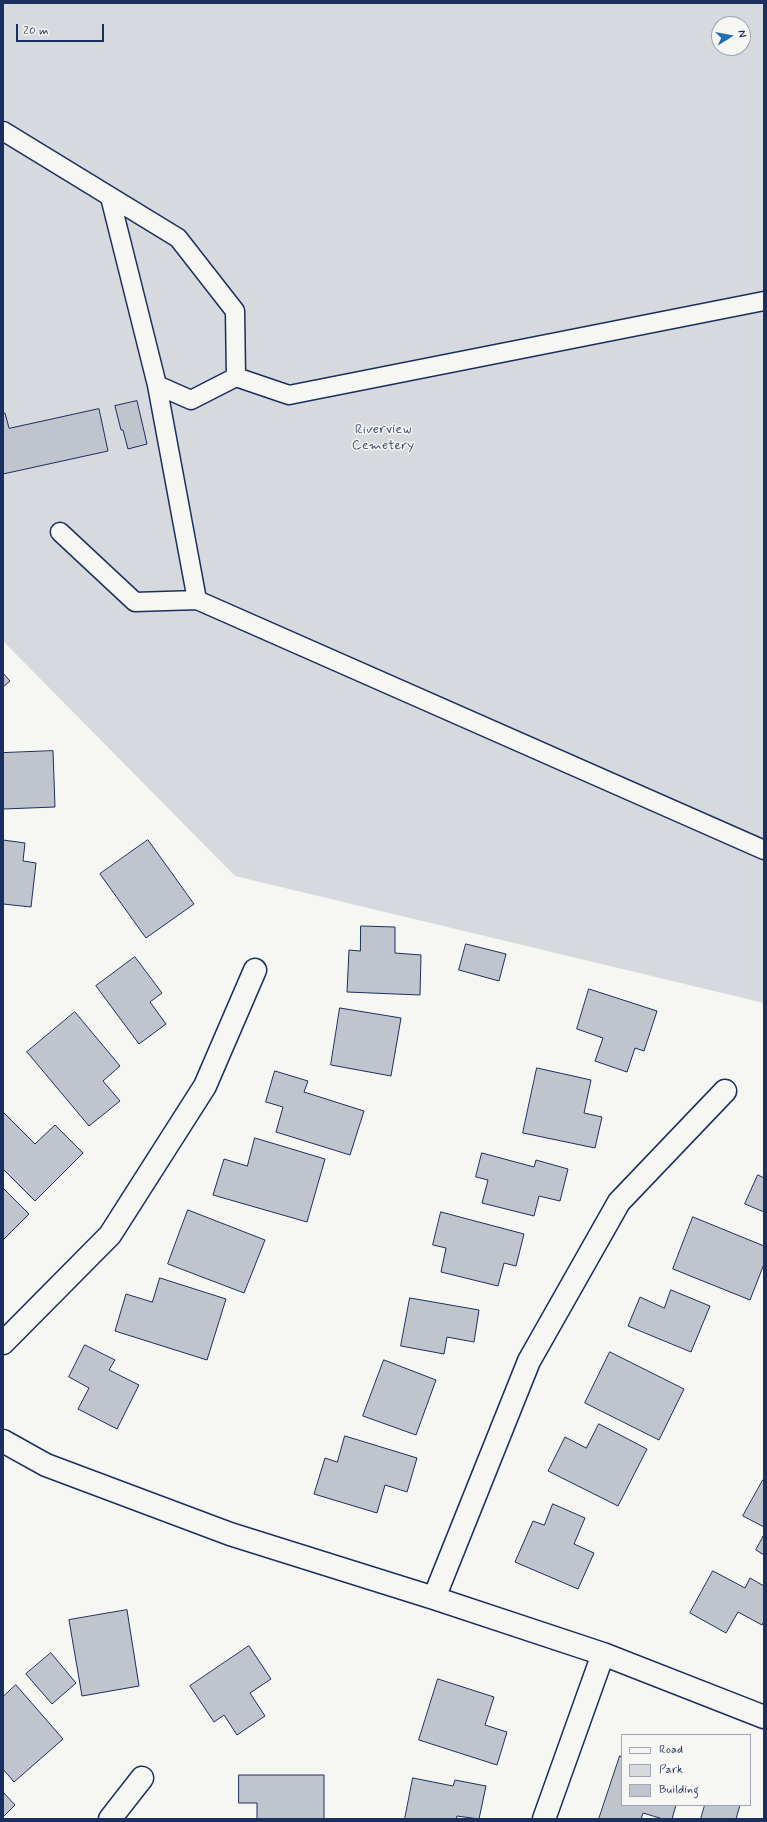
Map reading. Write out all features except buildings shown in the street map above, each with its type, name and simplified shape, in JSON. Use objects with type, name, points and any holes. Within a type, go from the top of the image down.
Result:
[{"type":"street","points":[[3,1343],[110,1235],[205,1086],[255,970]]},
{"type":"street","points":[[434,1598],[529,1361],[619,1202],[725,1091]]},
{"type":"street","points":[[3,1441],[46,1465],[230,1534],[434,1598],[602,1654],[764,1717]]},
{"type":"street","points":[[544,1819],[602,1654]]},
{"type":"street","points":[[110,1819],[142,1778]]},
{"type":"lane","points":[[3,131],[178,238],[235,311],[236,376]]},
{"type":"lane","points":[[110,196],[157,385],[197,600]]},
{"type":"lane","points":[[157,385],[191,400],[236,376],[289,395],[764,302]]},
{"type":"lane","points":[[60,532],[135,602],[197,600],[764,850]]},
{"type":"green space","name":"Riverview Cemetery","points":[[3,3],[764,3],[764,1003],[235,876],[3,641]]}]
